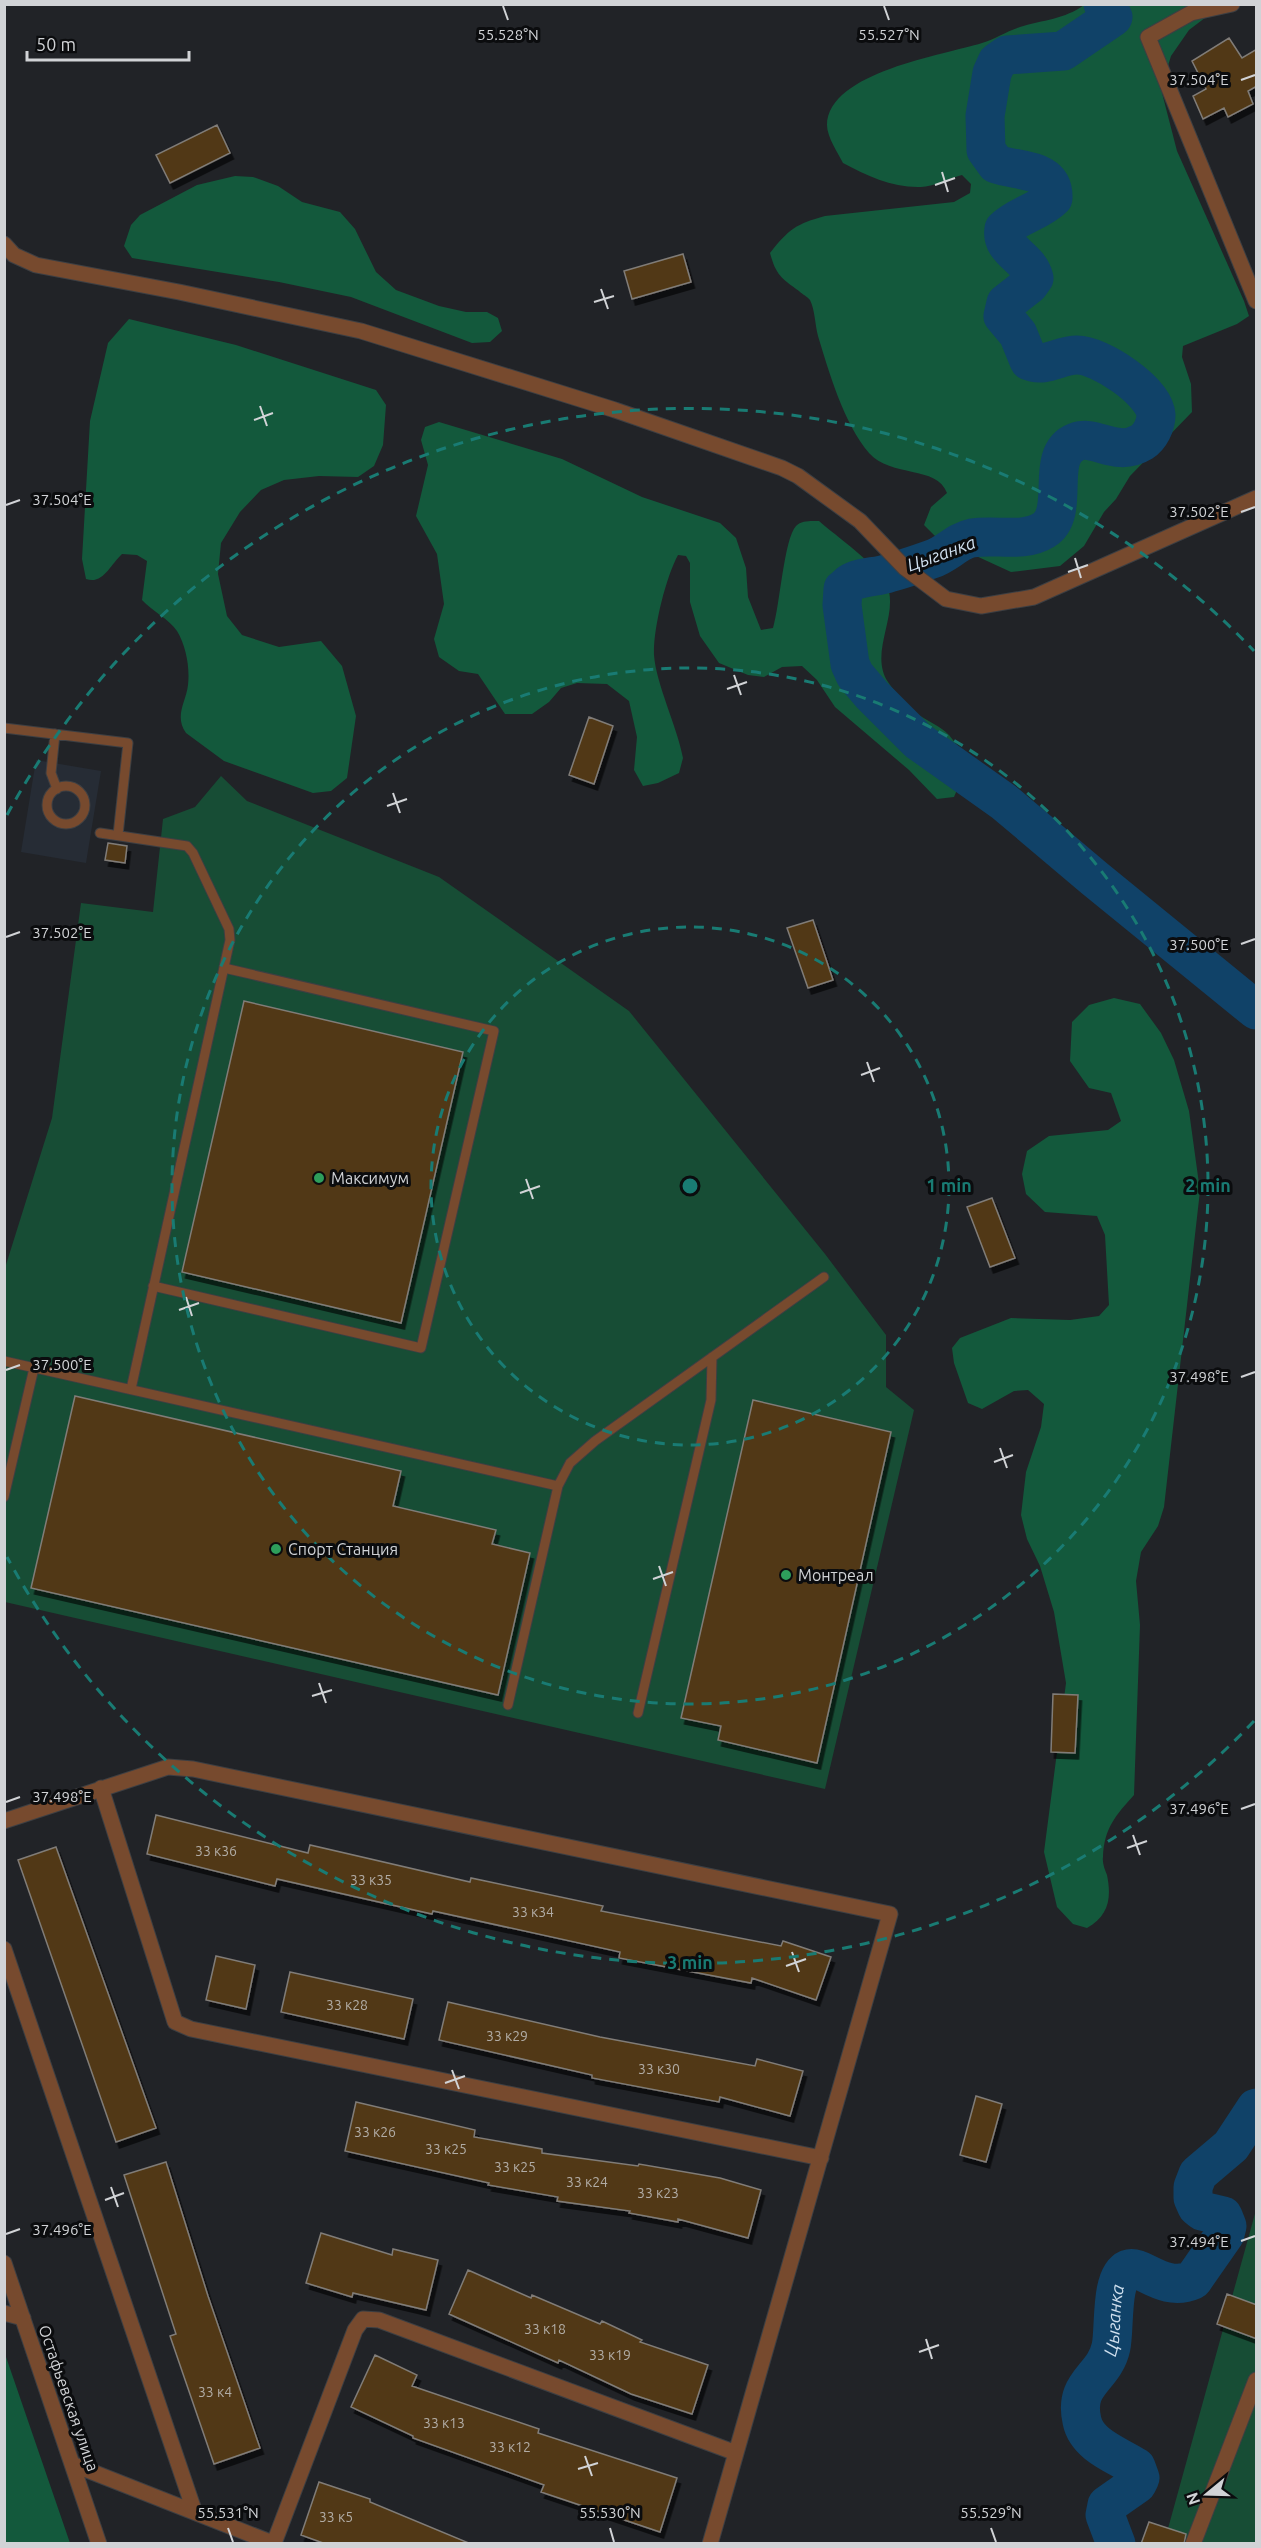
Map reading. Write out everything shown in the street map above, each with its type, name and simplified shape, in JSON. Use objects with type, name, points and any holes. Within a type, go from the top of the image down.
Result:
[{"type":"street","points":[[1232,4],[1191,13],[1148,37],[1257,301]]},
{"type":"street","points":[[4,244],[14,255],[36,265],[179,292],[361,331],[615,410],[782,468],[798,476],[860,521],[905,568],[946,599],[981,606],[1034,597],[1257,498]]},
{"type":"street","points":[[4,1821],[168,1767],[193,1769],[890,1914],[710,2544]]},
{"type":"street","points":[[101,1788],[175,2022],[191,2029],[820,2158]]},
{"type":"street","points":[[4,1948],[194,2510]]},
{"type":"street","name":"Остафьевская улица","points":[[4,2263],[99,2544]]},
{"type":"street","points":[[4,2313],[23,2318]]},
{"type":"street","points":[[72,2464],[274,2543],[355,2330],[363,2319],[379,2320],[736,2453]]},
{"type":"street","points":[[1193,2544],[1257,2380]]},
{"type":"lane","points":[[4,728],[128,743],[118,835]]},
{"type":"lane","points":[[55,734],[51,773],[57,789]]},
{"type":"lane","points":[[68,786],[79,791],[82,796],[83,813],[75,822],[70,824],[58,822],[49,814],[49,797],[57,789],[68,786]]},
{"type":"lane","points":[[100,833],[181,843],[193,853],[229,929],[230,940],[131,1389]]},
{"type":"lane","points":[[153,1286],[421,1348],[494,1031],[224,968]]},
{"type":"lane","points":[[508,1705],[558,1486],[570,1463],[595,1441],[824,1277]]},
{"type":"lane","points":[[638,1713],[711,1400],[712,1357]]},
{"type":"lane","points":[[4,1361],[558,1486]]},
{"type":"lane","points":[[4,1497],[34,1368]]},
{"type":"shaded area","points":[[36,760],[101,771],[86,863],[21,852]]},
{"type":"green space","points":[[1084,5],[1222,5],[1189,30],[1171,56],[1161,89],[1177,151],[1249,316],[1237,324],[1183,346],[1182,357],[1191,384],[1192,412],[1130,476],[1116,499],[1104,512],[1084,546],[1060,566],[1011,572],[937,538],[924,525],[931,507],[947,493],[942,484],[934,478],[889,466],[878,461],[869,453],[852,428],[838,397],[818,336],[810,300],[780,275],[770,253],[794,228],[825,216],[954,202],[970,193],[971,184],[962,175],[931,186],[900,186],[880,180],[843,163],[831,140],[827,125],[832,107],[846,92],[866,79],[891,69],[982,43],[1020,27],[1061,16]]},
{"type":"green space","points":[[235,176],[253,177],[278,186],[302,202],[340,212],[355,229],[376,272],[396,290],[439,306],[466,312],[487,312],[498,318],[502,331],[490,342],[472,343],[351,297],[279,282],[132,258],[124,246],[131,225],[140,215],[197,185]]},
{"type":"green space","points":[[129,319],[236,345],[376,390],[386,405],[383,445],[374,466],[358,477],[319,476],[284,480],[261,490],[240,512],[221,543],[218,574],[227,616],[242,635],[279,647],[321,641],[342,666],[356,716],[347,778],[331,791],[313,793],[224,761],[186,733],[181,715],[188,685],[187,657],[183,643],[174,627],[142,600],[147,561],[137,555],[122,554],[102,577],[86,579],[82,559],[90,421],[108,343]]},
{"type":"green space","points":[[439,422],[562,459],[642,497],[720,523],[736,538],[746,568],[748,597],[761,630],[773,628],[785,558],[792,533],[801,523],[819,521],[865,559],[886,583],[890,595],[890,607],[881,658],[883,670],[894,691],[919,715],[946,732],[963,754],[959,785],[954,797],[937,799],[909,770],[835,707],[817,680],[802,666],[782,667],[764,677],[748,675],[719,663],[700,636],[690,602],[690,563],[686,556],[678,555],[669,576],[654,644],[659,679],[683,758],[679,773],[658,783],[643,786],[634,770],[637,737],[629,701],[607,684],[577,683],[561,688],[549,702],[532,714],[505,714],[478,674],[459,671],[439,657],[434,639],[444,604],[437,554],[416,516],[428,465],[421,440],[425,427]]},
{"type":"green space","points":[[221,776],[247,801],[439,877],[629,1011],[825,1254],[886,1335],[886,1387],[914,1410],[825,1789],[5,1602],[5,1268],[52,1118],[81,903],[153,912],[163,819],[195,807]]},
{"type":"green space","points":[[1114,998],[1140,1004],[1161,1033],[1174,1060],[1189,1111],[1200,1191],[1164,1507],[1158,1526],[1141,1552],[1136,1581],[1140,1625],[1134,1795],[1112,1823],[1106,1838],[1103,1864],[1109,1892],[1107,1906],[1100,1918],[1087,1928],[1073,1924],[1057,1907],[1044,1852],[1066,1683],[1054,1612],[1040,1566],[1027,1539],[1021,1515],[1026,1472],[1041,1427],[1044,1404],[1028,1390],[1014,1391],[982,1409],[968,1403],[954,1363],[952,1348],[960,1338],[1011,1318],[1070,1320],[1099,1316],[1109,1305],[1105,1235],[1097,1216],[1045,1212],[1026,1194],[1022,1174],[1027,1151],[1049,1136],[1108,1130],[1121,1121],[1111,1093],[1089,1088],[1070,1061],[1072,1022],[1089,1005]]},
{"type":"green space","points":[[1256,2210],[1256,2543],[1164,2543]]},
{"type":"green space","points":[[5,2354],[70,2543],[5,2543]]},
{"type":"building","points":[[1229,38],[1242,58],[1257,49],[1257,86],[1248,91],[1253,104],[1228,117],[1224,108],[1203,119],[1193,96],[1206,89],[1192,61]]},
{"type":"building","points":[[217,125],[230,153],[170,183],[156,155]]},
{"type":"building","points":[[683,254],[691,282],[632,299],[624,271]]},
{"type":"building","points":[[589,717],[613,726],[594,784],[569,775]]},
{"type":"building","points":[[108,843],[127,846],[125,863],[105,860]]},
{"type":"building","points":[[813,920],[833,980],[808,988],[787,928]]},
{"type":"building","name":"Максимум","points":[[244,1001],[463,1052],[401,1323],[182,1272]]},
{"type":"building","points":[[992,1198],[1015,1258],[990,1267],[967,1207]]},
{"type":"building","name":"Спорт Станция","points":[[75,1396],[401,1471],[393,1506],[496,1530],[492,1544],[530,1553],[498,1695],[31,1588]]},
{"type":"building","name":"Монтреал","points":[[753,1400],[891,1432],[817,1763],[718,1740],[721,1726],[681,1718]]},
{"type":"building","points":[[1053,1694],[1078,1695],[1075,1753],[1051,1752]]},
{"type":"building","points":[[156,1815],[308,1853],[310,1845],[470,1882],[471,1878],[603,1906],[601,1911],[781,1946],[783,1941],[831,1957],[816,2000],[752,1978],[751,1983],[619,1958],[620,1952],[433,1911],[432,1914],[277,1879],[275,1886],[147,1854]]},
{"type":"building","points":[[56,1847],[156,2128],[116,2142],[18,1860]]},
{"type":"building","points":[[216,1956],[255,1965],[246,2009],[206,2000]]},
{"type":"building","points":[[290,1972],[413,1999],[404,2039],[281,2012]]},
{"type":"building","points":[[448,2002],[600,2037],[755,2066],[757,2059],[803,2071],[790,2116],[720,2097],[719,2102],[592,2078],[592,2075],[439,2040]]},
{"type":"building","points":[[976,2096],[1002,2104],[986,2162],[960,2155]]},
{"type":"building","points":[[356,2102],[475,2130],[474,2137],[542,2149],[542,2153],[638,2166],[639,2164],[720,2178],[761,2190],[748,2238],[678,2219],[678,2222],[629,2213],[630,2211],[557,2201],[558,2197],[488,2185],[489,2183],[345,2151]]},
{"type":"building","points":[[166,2162],[208,2296],[260,2448],[214,2464],[170,2336],[176,2334],[124,2175]]},
{"type":"building","points":[[321,2233],[392,2255],[393,2249],[438,2260],[426,2310],[353,2293],[352,2297],[306,2283]]},
{"type":"building","points":[[468,2270],[531,2298],[532,2295],[600,2324],[602,2321],[642,2340],[640,2342],[708,2365],[692,2414],[631,2394],[559,2360],[558,2363],[449,2314]]},
{"type":"building","points":[[1227,2294],[1257,2305],[1257,2339],[1217,2324]]},
{"type":"building","points":[[375,2355],[417,2375],[412,2386],[539,2429],[538,2433],[677,2478],[660,2532],[541,2492],[544,2485],[413,2438],[351,2407]]},
{"type":"building","points":[[319,2482],[370,2499],[370,2502],[471,2544],[326,2544],[301,2535]]},
{"type":"building","points":[[1149,2522],[1186,2534],[1184,2544],[1141,2544]]},
{"type":"waterway","name":"Цыганка","points":[[1103,4],[1113,17],[1063,51],[1007,55],[997,62],[992,73],[985,116],[986,150],[996,164],[1033,172],[1048,181],[1052,188],[1053,198],[1004,229],[1006,243],[1027,265],[1034,278],[1029,285],[1006,303],[1003,316],[1018,334],[1029,361],[1041,363],[1077,355],[1099,361],[1124,376],[1136,385],[1153,406],[1156,415],[1154,427],[1145,440],[1132,446],[1123,448],[1083,440],[1066,449],[1059,471],[1056,511],[1052,522],[1044,530],[1027,536],[972,538],[932,559],[885,574],[858,579],[849,584],[843,589],[842,605],[850,664],[855,675],[872,695],[918,741],[1004,802],[1256,1010]]},
{"type":"waterway","name":"Цыганка","points":[[1116,2544],[1105,2515],[1107,2505],[1137,2484],[1140,2478],[1136,2467],[1090,2437],[1082,2421],[1080,2408],[1085,2389],[1102,2367],[1111,2347],[1118,2282],[1128,2269],[1140,2270],[1172,2283],[1193,2280],[1225,2234],[1227,2226],[1223,2216],[1202,2211],[1197,2207],[1193,2198],[1193,2187],[1198,2174],[1231,2146],[1256,2108]]},
{"type":"place","name":"Максимум","points":[[319,1178]]},
{"type":"place","name":"Спорт Станция","points":[[276,1549]]},
{"type":"place","name":"Монтреал","points":[[786,1575]]}]
